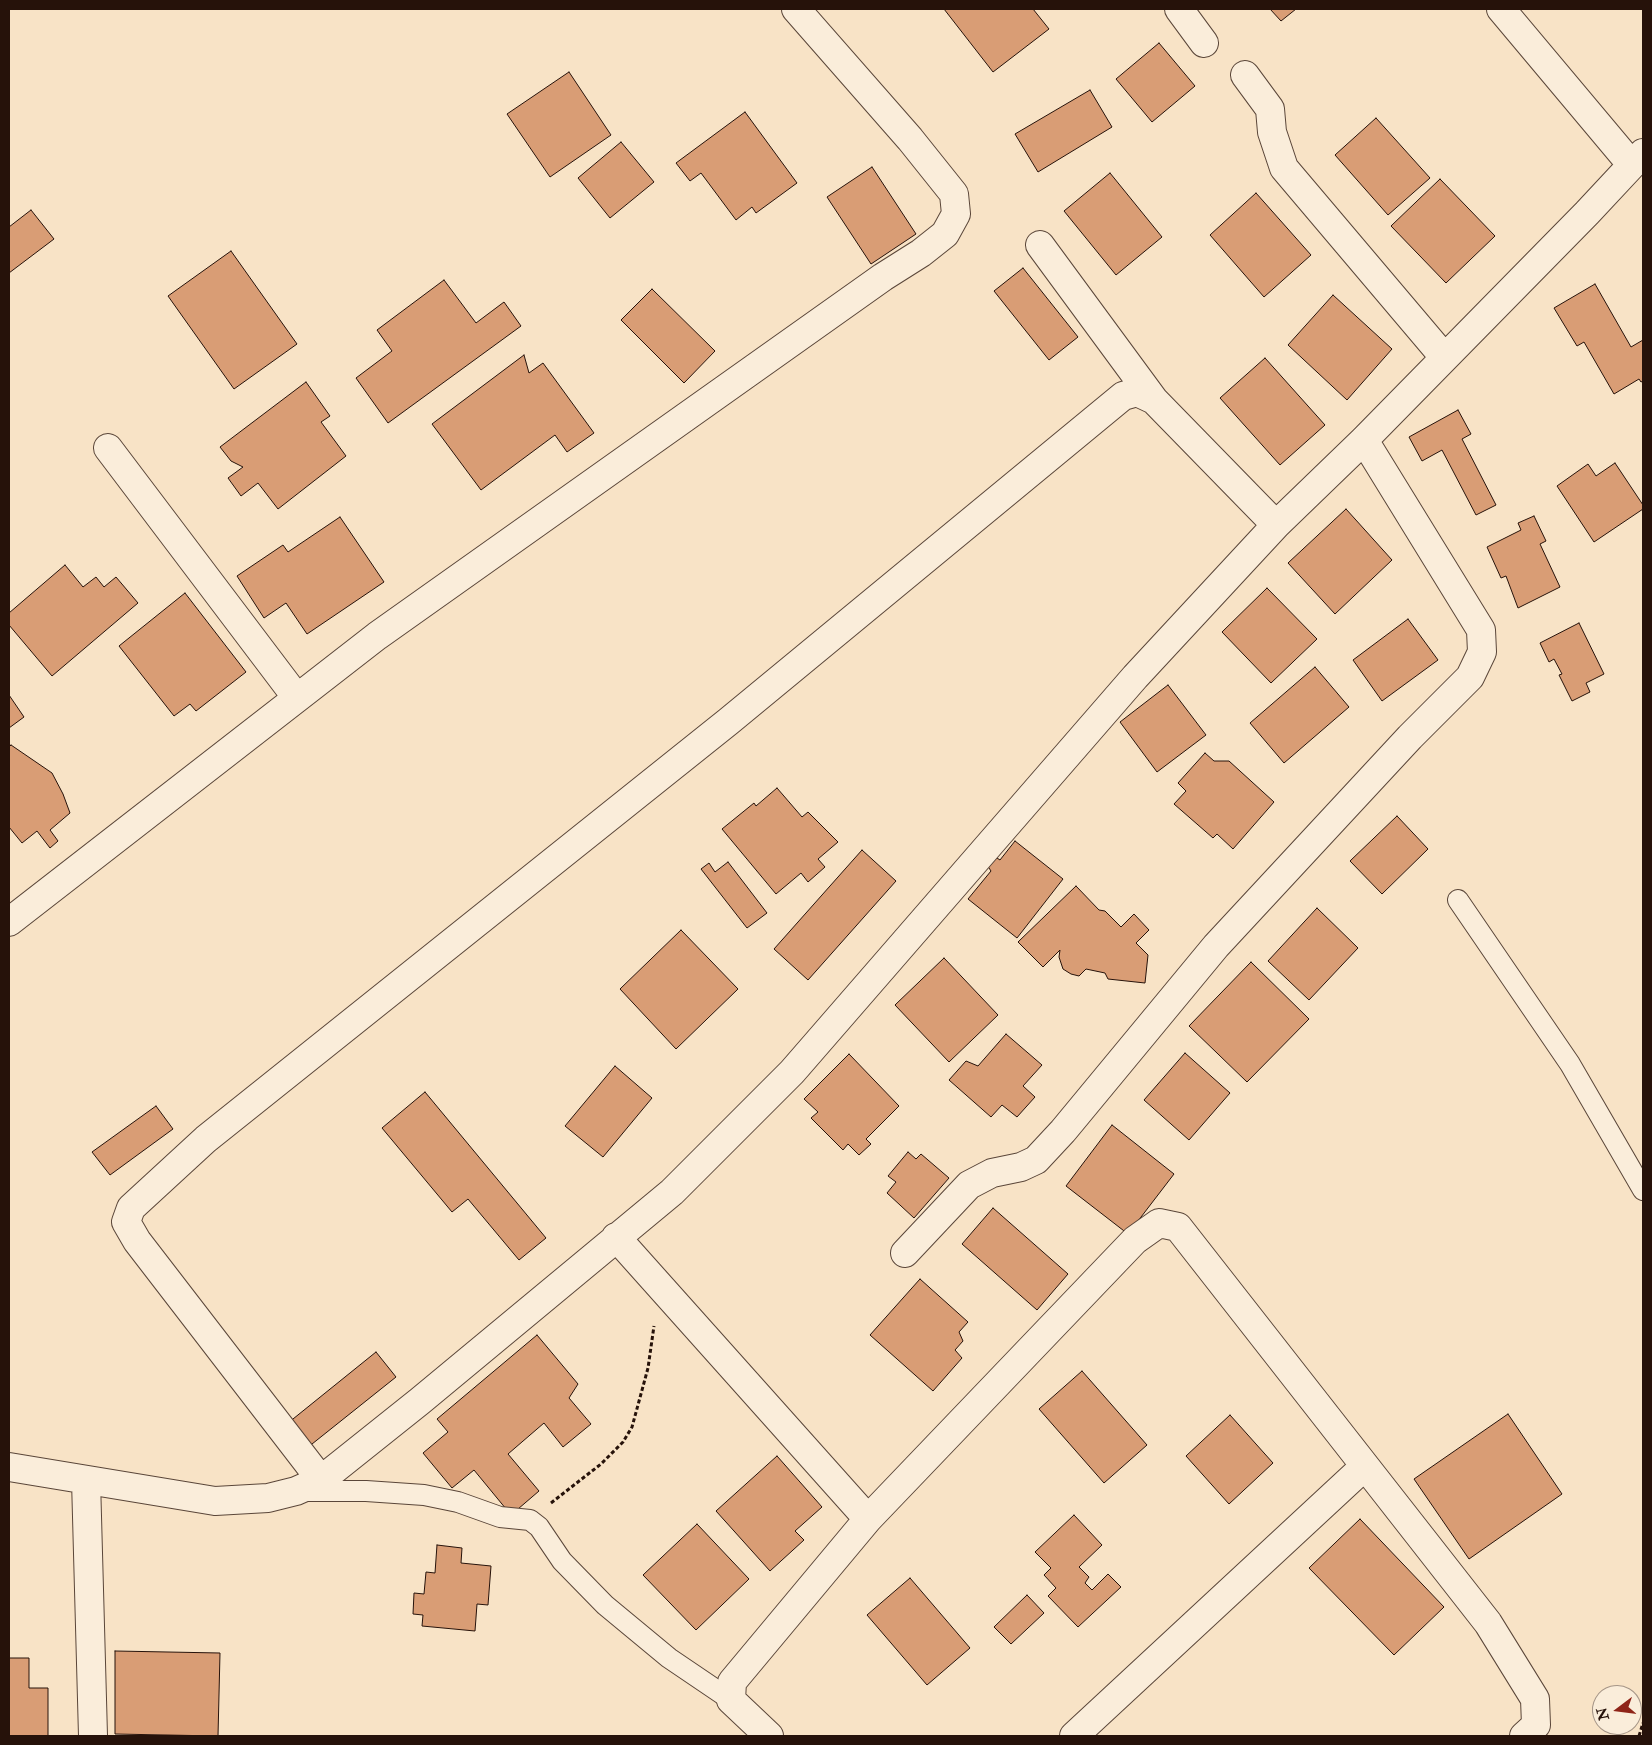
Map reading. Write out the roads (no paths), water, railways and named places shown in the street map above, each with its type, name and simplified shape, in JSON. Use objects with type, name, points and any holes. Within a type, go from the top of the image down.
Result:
[{"type":"street","points":[[9,922],[377,636],[875,283],[921,253],[945,234],[956,214],[954,194],[910,139],[796,9]]},
{"type":"street","points":[[1179,9],[1204,43]]},
{"type":"street","points":[[9,1467],[215,1501],[268,1498],[296,1491],[321,1480],[420,1401],[672,1192],[792,1072],[1135,677],[1276,525],[1364,440],[1587,213],[1637,158],[1501,9]]},
{"type":"street","points":[[1245,75],[1270,109],[1272,132],[1284,168],[1444,357]]},
{"type":"street","points":[[1040,245],[1154,400],[1276,525]]},
{"type":"street","points":[[321,1480],[137,1241],[126,1222],[131,1208],[206,1139],[729,721],[1123,396],[1137,392],[1154,400]]},
{"type":"street","points":[[905,1253],[969,1185],[992,1172],[1021,1167],[1036,1160],[1063,1131],[1216,946],[1410,737],[1470,677],[1482,652],[1481,630],[1364,440]]},
{"type":"street","points":[[108,448],[297,698]]},
{"type":"street","points":[[769,1736],[731,1700],[732,1682],[868,1519],[1135,1240],[1159,1222],[1178,1227],[1488,1623],[1535,1699],[1536,1726],[1524,1736]]},
{"type":"street","points":[[616,1237],[868,1519]]},
{"type":"street","points":[[1074,1736],[1365,1466]]},
{"type":"street","points":[[86,1480],[93,1736]]},
{"type":"lane","points":[[1458,900],[1570,1064],[1643,1190]]},
{"type":"lane","points":[[296,1491],[366,1491],[424,1495],[458,1502],[500,1517],[530,1520],[539,1527],[562,1560],[606,1605],[669,1658],[731,1700]]}]
